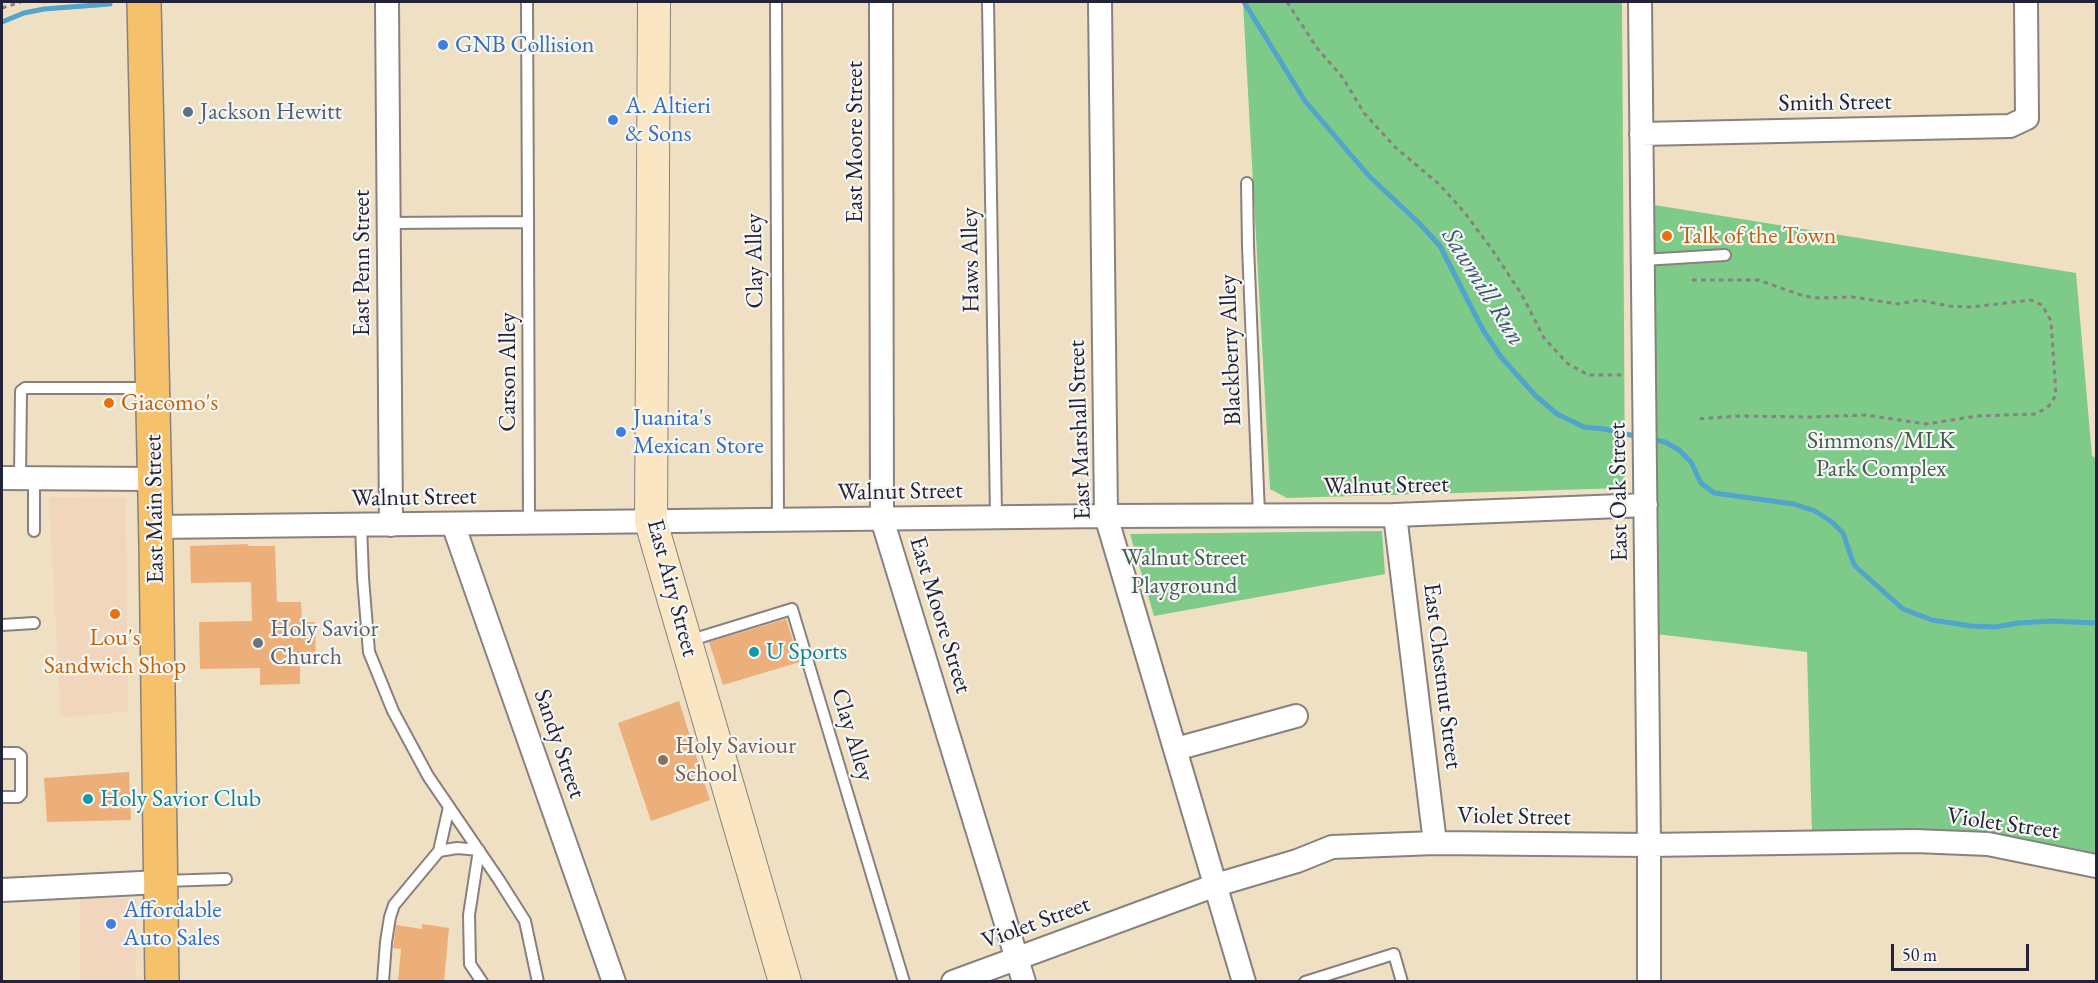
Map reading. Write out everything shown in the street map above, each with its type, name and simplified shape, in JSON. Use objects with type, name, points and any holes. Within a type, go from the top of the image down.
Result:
[{"type":"main road","name":"East Main Street","points":[[144,2],[162,981]]},
{"type":"main road","name":"East Airy Street","points":[[654,2],[651,522],[684,642],[785,981]]},
{"type":"street","name":"East Penn Street","points":[[387,2],[391,525]]},
{"type":"street","name":"East Moore Street","points":[[881,2],[882,519],[1024,981]]},
{"type":"street","name":"East Marshall Street","points":[[1100,2],[1106,516],[1244,981]]},
{"type":"street","name":"East Oak Street","points":[[1640,2],[1649,981]]},
{"type":"street","name":"Smith Street","points":[[1641,134],[2010,126],[2027,118],[2026,2]]},
{"type":"street","points":[[18,478],[154,479]]},
{"type":"street","name":"Walnut Street","points":[[155,527],[1259,514],[1395,515],[1646,505]]},
{"type":"street","name":"East Chestnut Street","points":[[1395,515],[1435,843]]},
{"type":"street","name":"Sandy Street","points":[[453,524],[614,981]]},
{"type":"street","points":[[1176,750],[1296,716]]},
{"type":"street","name":"Violet Street","points":[[953,981],[1216,885],[1297,861],[1332,847],[1435,843],[1649,845],[1936,842],[1988,844],[2097,866]]},
{"type":"street","points":[[2,890],[160,882]]},
{"type":"lane","name":"Carson Alley","points":[[527,2],[529,523]]},
{"type":"lane","name":"Clay Alley","points":[[776,2],[778,521]]},
{"type":"lane","name":"Haws Alley","points":[[988,2],[996,517]]},
{"type":"lane","name":"Blackberry Alley","points":[[1247,183],[1259,514]]},
{"type":"lane","points":[[389,223],[528,222]]},
{"type":"lane","points":[[1643,260],[1725,255]]},
{"type":"lane","points":[[34,531],[18,478],[21,391],[25,388],[152,388]]},
{"type":"lane","points":[[361,525],[369,652],[393,711],[428,776],[525,921],[536,963],[538,981]]},
{"type":"lane","name":"Clay Alley","points":[[684,642],[792,609],[904,981]]},
{"type":"lane","points":[[2,625],[34,623]]},
{"type":"lane","points":[[2,753],[17,753],[21,756],[21,794],[18,797],[2,797]]},
{"type":"lane","points":[[383,981],[386,942],[394,905],[439,851],[449,807]]},
{"type":"lane","points":[[439,851],[457,848],[479,850]]},
{"type":"lane","points":[[479,850],[469,915],[470,964],[482,981]]},
{"type":"lane","points":[[160,882],[226,879]]},
{"type":"lane","points":[[1305,981],[1394,954],[1402,981]]},
{"type":"path","points":[[2,8],[21,2]]},
{"type":"path","points":[[1287,2],[1317,48],[1343,78],[1364,113],[1395,147],[1440,185],[1465,213],[1516,286],[1544,338],[1567,363],[1588,375],[1644,374]]},
{"type":"path","points":[[1692,280],[1758,280],[1804,296],[1853,297],[1898,304],[1919,300],[1949,306],[1972,307],[2031,300],[2042,305],[2051,321],[2056,395],[2049,406],[2036,414],[1977,417],[1926,424],[1866,415],[1740,416],[1696,419]]},
{"type":"shaded area","points":[[49,497],[125,498],[128,711],[61,718]]},
{"type":"shaded area","points":[[80,898],[136,898],[136,981],[80,981]]},
{"type":"green space","points":[[1243,2],[1622,2],[1625,488],[1287,498],[1270,489]]},
{"type":"green space","name":"Simmons/MLK Park Complex","points":[[1642,203],[2076,273],[2092,456],[2096,458],[2096,865],[1812,834],[1807,652],[1647,633]]},
{"type":"green space","name":"Walnut Street Playground","points":[[1382,531],[1385,574],[1154,616],[1130,534]]},
{"type":"building","name":"Holy Savior Church","points":[[248,544],[248,546],[275,546],[277,602],[301,602],[302,622],[315,622],[316,664],[300,664],[300,684],[260,685],[260,668],[200,669],[199,622],[252,621],[251,582],[191,583],[190,546]]},
{"type":"building","name":"U Sports","points":[[786,619],[800,662],[723,685],[709,642]]},
{"type":"building","points":[[679,701],[710,800],[651,821],[618,723]]},
{"type":"building","name":"Holy Savior Club","points":[[129,772],[131,820],[47,822],[44,778]]},
{"type":"building","points":[[422,924],[449,928],[444,981],[398,981],[401,949],[393,948],[396,925],[422,929]]},
{"type":"waterway","name":"Sawmill Run","points":[[1244,2],[1305,101],[1369,176],[1440,246],[1483,330],[1501,357],[1536,396],[1557,414],[1584,427],[1639,437]]},
{"type":"waterway","name":"Sawmill Run","points":[[2,22],[24,13],[44,9],[110,4]]},
{"type":"waterway","name":"Sawmill Run","points":[[1651,439],[1665,442],[1679,450],[1691,462],[1701,483],[1714,493],[1794,504],[1815,511],[1832,522],[1843,533],[1856,567],[1903,609],[1932,620],[1971,626],[1996,627],[2052,621],[2096,623]]},
{"type":"place","name":"GNB Collision","points":[[443,45]]},
{"type":"place","name":"Jackson Hewitt","points":[[188,112]]},
{"type":"place","name":"A. Altieri & Sons","points":[[613,120]]},
{"type":"place","name":"Talk of the Town","points":[[1667,236]]},
{"type":"place","name":"Giacomo's","points":[[109,403]]},
{"type":"place","name":"Juanita's Mexican Store","points":[[621,432]]},
{"type":"place","name":"Lou's Sandwich Shop","points":[[115,614]]},
{"type":"place","name":"Holy Savior Church","points":[[258,643]]},
{"type":"place","name":"U Sports","points":[[754,652]]},
{"type":"place","name":"Holy Saviour School","points":[[663,760]]},
{"type":"place","name":"Holy Savior Club","points":[[88,799]]},
{"type":"place","name":"Affordable Auto Sales","points":[[111,924]]}]
